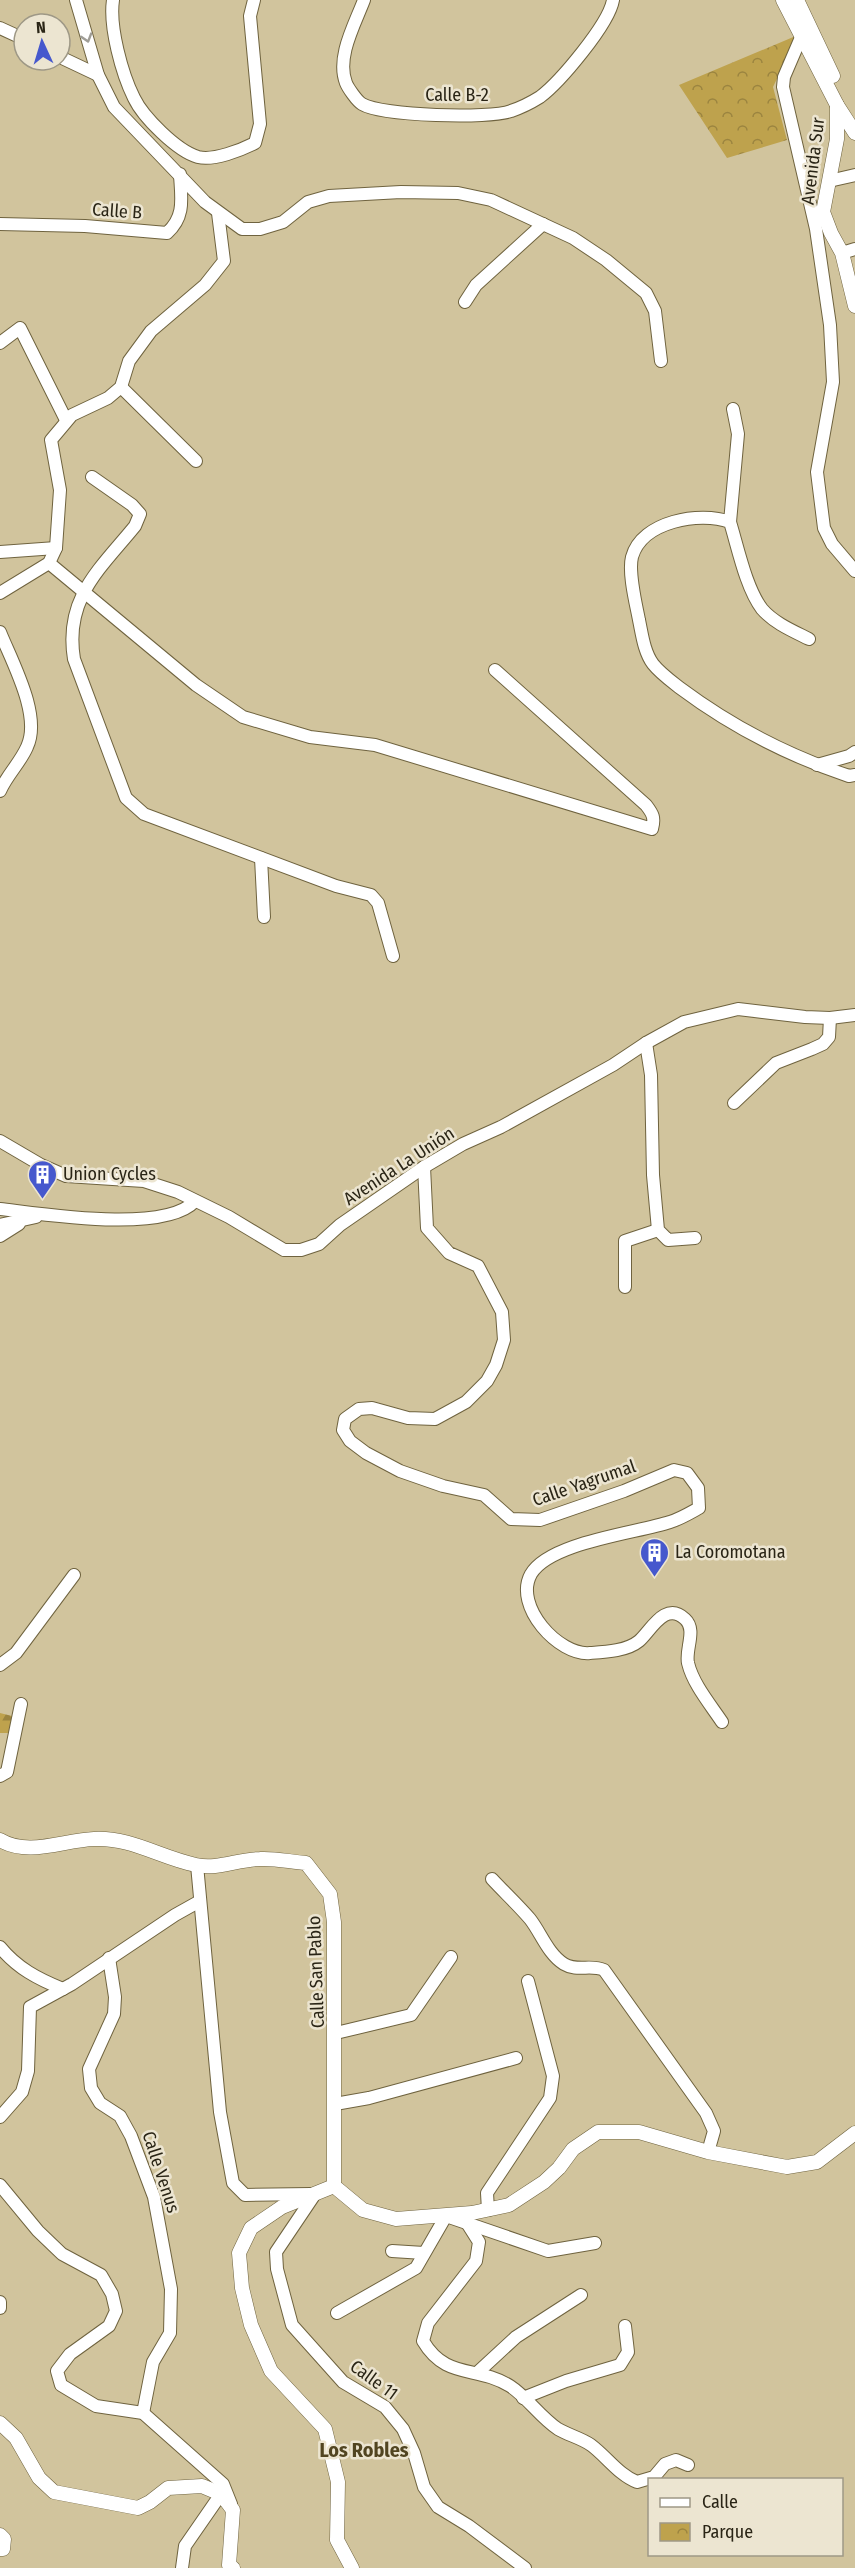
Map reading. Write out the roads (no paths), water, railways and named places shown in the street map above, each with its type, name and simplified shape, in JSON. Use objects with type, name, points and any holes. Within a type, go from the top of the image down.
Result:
[{"type":"street","points":[[76,0],[98,75],[114,107],[205,202],[243,229],[260,229],[283,222],[308,202],[318,198],[401,192],[458,194],[491,200],[573,238],[606,260],[646,293],[656,311],[661,361]]},
{"type":"street","points":[[113,0],[111,11],[120,57],[135,100],[175,145],[199,158],[233,153],[255,143],[260,124],[250,16],[254,0]]},
{"type":"street","name":"Calle B-2","points":[[364,0],[342,66],[346,85],[362,104],[397,112],[435,115],[510,112],[540,97],[569,68],[612,10],[613,0]]},
{"type":"street","name":"Avenida Sur","points":[[783,0],[837,105],[855,134]]},
{"type":"street","name":"Avenida Sur","points":[[797,0],[844,100],[855,134]]},
{"type":"street","points":[[802,35],[784,77],[783,87],[816,229],[830,325],[833,382],[817,472],[824,528],[832,544],[855,571]]},
{"type":"street","points":[[72,63],[98,75]]},
{"type":"street","name":"Avenida Sur","points":[[837,105],[837,139],[823,212],[831,233],[849,251],[855,306]]},
{"type":"street","name":"Calle B","points":[[0,224],[85,226],[167,233],[177,225],[182,210],[180,174]]},
{"type":"street","points":[[829,181],[855,175]]},
{"type":"street","points":[[0,593],[49,563],[56,548],[60,490],[51,440],[66,420],[108,398],[121,387],[129,361],[151,331],[205,285],[224,261],[218,213]]},
{"type":"street","points":[[465,302],[476,285],[543,224]]},
{"type":"street","points":[[0,343],[20,328],[66,420]]},
{"type":"street","points":[[121,387],[196,461]]},
{"type":"street","points":[[733,409],[738,434],[730,522],[754,597],[764,611],[782,626],[809,639]]},
{"type":"street","points":[[92,477],[132,505],[140,514],[135,526],[83,591],[76,605],[71,640],[74,659],[126,798],[144,814],[336,886],[370,895],[378,903],[393,956]]},
{"type":"street","points":[[730,522],[715,516],[687,519],[656,528],[639,543],[632,558],[634,597],[645,645],[652,663],[712,712],[816,765],[849,776],[855,775]]},
{"type":"street","points":[[0,552],[56,548]]},
{"type":"street","points":[[49,563],[196,685],[243,717],[310,737],[375,745],[652,829],[653,813],[646,805],[495,670]]},
{"type":"street","points":[[0,632],[30,706],[32,729],[28,746],[0,791]]},
{"type":"street","points":[[816,765],[849,756],[855,752]]},
{"type":"street","points":[[261,858],[264,917]]},
{"type":"street","name":"Avenida La Unión","points":[[0,1141],[41,1165],[66,1176],[144,1181],[178,1192],[229,1217],[284,1250],[301,1250],[319,1244],[340,1225],[424,1167],[613,1065],[684,1022],[738,1009],[805,1017],[830,1018],[855,1015]]},
{"type":"street","points":[[734,1103],[776,1063],[823,1044],[829,1037],[830,1018]]},
{"type":"street","points":[[646,1043],[651,1075],[653,1175],[658,1230],[668,1240],[695,1238]]},
{"type":"street","name":"Calle Yagrumal","points":[[424,1167],[427,1228],[449,1253],[478,1266],[502,1312],[504,1340],[496,1365],[487,1381],[466,1402],[435,1419],[408,1418],[372,1408],[359,1409],[345,1419],[343,1430],[350,1441],[391,1466],[442,1486],[484,1495],[511,1519],[540,1521],[624,1491],[674,1470],[687,1473],[698,1488],[699,1508],[671,1522],[608,1536],[547,1560],[531,1575],[527,1596],[532,1613],[547,1632],[569,1650],[587,1654],[620,1649],[639,1642],[658,1618],[673,1614],[685,1618],[691,1628],[687,1660],[693,1676],[722,1722]]},
{"type":"street","points":[[0,1209],[121,1221],[144,1220],[188,1208],[195,1201]]},
{"type":"street","points":[[0,1225],[46,1215]]},
{"type":"street","points":[[0,1236],[26,1219]]},
{"type":"street","points":[[625,1287],[625,1241],[658,1230]]},
{"type":"street","points":[[0,1665],[16,1653],[74,1575]]},
{"type":"street","points":[[0,1776],[7,1773],[21,1704]]},
{"type":"street","name":"Calle San Pablo","points":[[0,1840],[12,1847],[38,1847],[92,1839],[116,1839],[197,1865],[226,1865],[259,1859],[306,1863],[330,1894],[334,1922],[336,2032],[334,2186]]},
{"type":"street","points":[[197,1865],[220,2112],[233,2183],[245,2195],[315,2194]]},
{"type":"street","points":[[492,1879],[530,1920],[551,1952],[564,1964],[577,1968],[597,1967],[604,1970],[706,2113],[714,2131],[708,2152]]},
{"type":"street","points":[[0,2117],[22,2092],[28,2072],[30,2007],[63,1989],[200,1902]]},
{"type":"street","points":[[0,1947],[14,1963],[41,1980],[63,1989]]},
{"type":"street","points":[[336,2032],[411,2015],[451,1957]]},
{"type":"street","name":"Calle Venus","points":[[109,1958],[115,1997],[114,2014],[89,2069],[91,2088],[100,2103],[120,2116],[131,2136],[154,2197],[171,2289],[170,2333],[153,2362],[143,2413]]},
{"type":"street","points":[[488,2210],[487,2193],[550,2098],[553,2076],[528,1981]]},
{"type":"street","points":[[335,2104],[516,2058]]},
{"type":"street","points":[[352,2568],[337,2540],[338,2482],[325,2429],[271,2371],[251,2325],[242,2288],[239,2253],[251,2228],[282,2207],[334,2186],[363,2210],[396,2219],[446,2216],[509,2205],[544,2182],[559,2168],[573,2149],[597,2132],[639,2132],[708,2152],[787,2167],[817,2162],[855,2133]]},
{"type":"street","points":[[0,2186],[38,2231],[62,2254],[101,2275],[112,2294],[116,2311],[109,2326],[70,2354],[57,2371],[61,2385],[96,2406],[143,2413],[223,2484],[233,2510],[229,2565],[233,2568]]},
{"type":"street","name":"Calle 11","points":[[315,2194],[276,2252],[276,2269],[292,2325],[343,2382],[385,2407],[403,2429],[414,2453],[424,2487],[438,2507],[469,2526],[525,2568]]},
{"type":"street","points":[[446,2216],[548,2251],[595,2243]]},
{"type":"street","points":[[337,2313],[416,2268],[446,2216]]},
{"type":"street","points":[[467,2223],[479,2242],[476,2261],[428,2323],[423,2341],[432,2355],[444,2365],[477,2373],[510,2386],[558,2428],[590,2444],[627,2478],[637,2482],[648,2479]]},
{"type":"street","points":[[392,2251],[424,2253]]},
{"type":"street","points":[[477,2373],[516,2337],[581,2295]]},
{"type":"street","points":[[0,2302],[0,2308]]},
{"type":"street","points":[[523,2398],[566,2381],[620,2364],[628,2352],[625,2326]]},
{"type":"street","points":[[0,2423],[16,2438],[39,2478],[54,2492],[138,2508],[168,2488],[202,2486],[221,2494],[233,2510]]},
{"type":"street","points":[[651,2478],[665,2464],[676,2460],[688,2465]]},
{"type":"street","points":[[182,2568],[185,2546],[221,2494]]},
{"type":"street","points":[[0,2535],[4,2540],[3,2549],[0,2549]]},
{"type":"place","name":"Union Cycles","points":[[42,1200]]},
{"type":"place","name":"La Coromotana","points":[[654,1578]]},
{"type":"district","name":"Los Robles","points":[[364,2450]]}]
